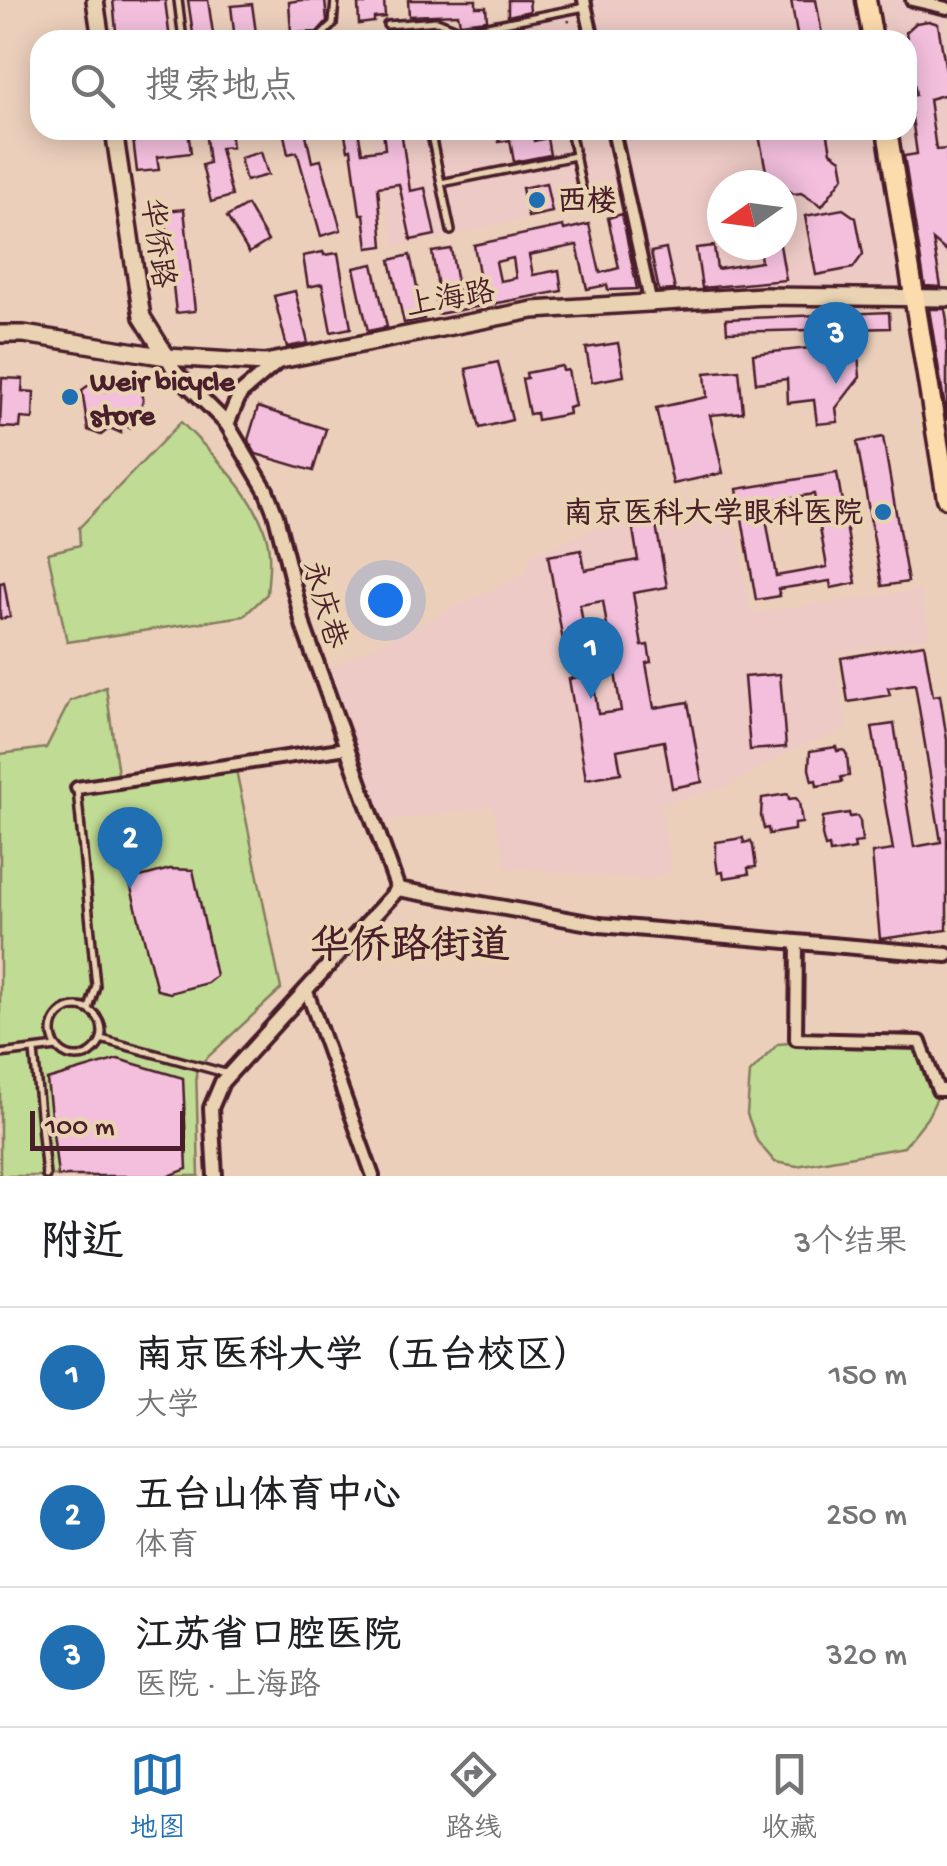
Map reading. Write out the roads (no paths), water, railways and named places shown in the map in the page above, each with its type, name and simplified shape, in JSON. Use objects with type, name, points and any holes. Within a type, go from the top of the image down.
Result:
[{"type":"main road","points":[[96,0],[100,30]]},
{"type":"main road","points":[[866,0],[871,30]]},
{"type":"main road","name":"华侨路","points":[[116,140],[142,316],[168,358]]},
{"type":"main road","points":[[889,140],[947,498]]},
{"type":"main road","name":"上海路","points":[[0,334],[24,334],[168,358],[264,363],[533,310],[764,296],[947,298]]},
{"type":"street","points":[[912,0],[947,8]]},
{"type":"street","points":[[584,4],[590,30]]},
{"type":"street","points":[[615,140],[651,305]]},
{"type":"street","name":"永庆巷","points":[[168,358],[175,372],[226,424],[266,490],[304,628],[398,888]]},
{"type":"street","points":[[226,424],[240,394],[280,360]]},
{"type":"street","points":[[77,788],[347,748]]},
{"type":"street","points":[[215,1176],[211,1108],[215,1093],[398,888],[600,925],[947,955]]},
{"type":"street","points":[[797,944],[796,1039],[920,1042],[938,1090],[947,1090]]},
{"type":"street","points":[[306,989],[374,1176]]},
{"type":"lane","points":[[178,0],[182,30]]},
{"type":"lane","points":[[326,30],[334,21],[335,0]]},
{"type":"lane","points":[[467,30],[567,11],[584,4]]},
{"type":"lane","points":[[387,24],[438,21],[460,30]]},
{"type":"lane","points":[[432,140],[451,231]]},
{"type":"lane","points":[[572,140],[584,200]]},
{"type":"lane","points":[[441,183],[576,156]]},
{"type":"lane","points":[[77,788],[96,986],[89,1009]]},
{"type":"lane","points":[[0,1054],[57,1047],[78,1057],[92,1052],[102,1039],[101,1022],[89,1009],[73,1006],[58,1015],[52,1031],[57,1047]]},
{"type":"lane","points":[[102,1039],[228,1074]]},
{"type":"lane","points":[[34,1051],[46,1176]]},
{"type":"place","name":"西楼","points":[[537,200]]},
{"type":"place","name":"江苏省口腔医院","points":[[836,384]]},
{"type":"place","name":"Weir bicycle store","points":[[70,397]]},
{"type":"place","name":"南京医科大学眼科医院","points":[[883,512]]},
{"type":"place","name":"南京医科大学（五台校区）","points":[[591,699]]},
{"type":"place","name":"五台山体育中心","points":[[130,889]]},
{"type":"district","name":"华侨路街道","points":[[410,943]]}]
